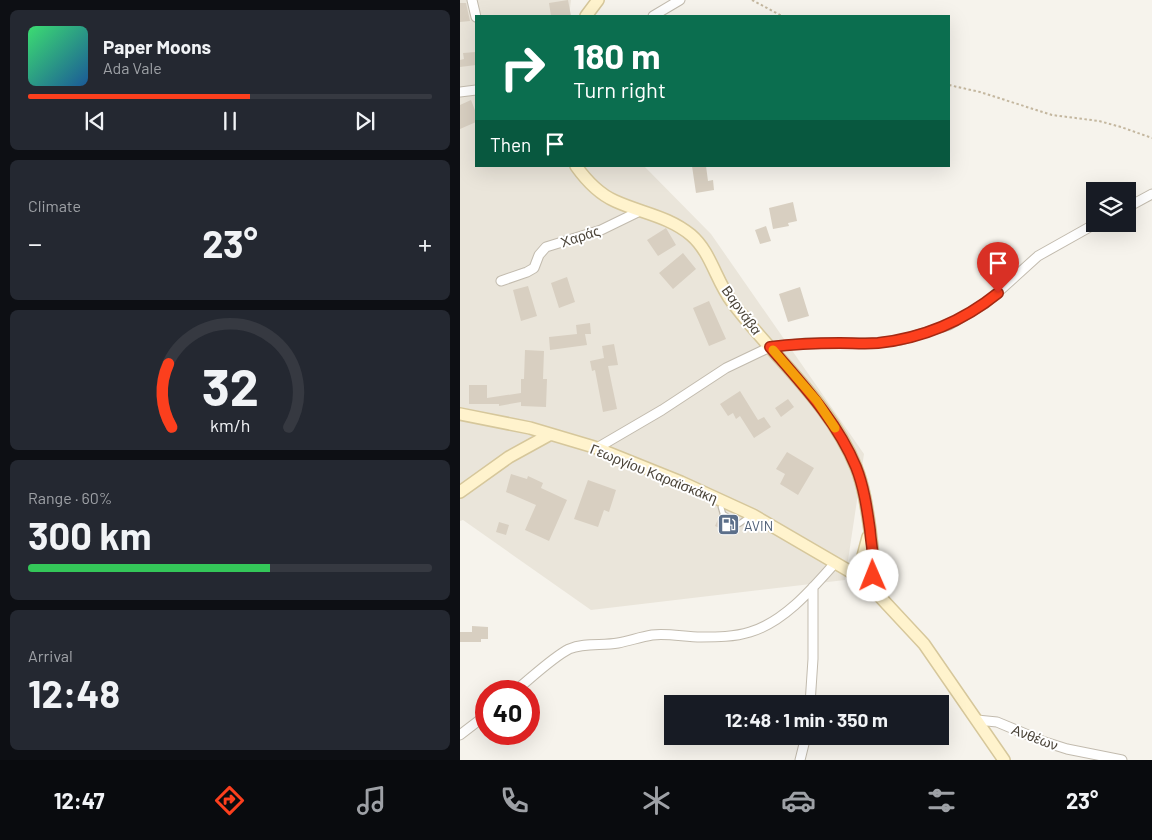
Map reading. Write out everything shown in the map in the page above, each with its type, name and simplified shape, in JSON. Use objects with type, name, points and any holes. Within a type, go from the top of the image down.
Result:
[{"type":"main road","points":[[587,15],[598,0]]},
{"type":"main road","name":"Βαρνάβα","points":[[577,167],[590,184],[613,201],[673,222],[692,236],[706,253],[730,299],[829,417],[857,468],[866,500],[874,568],[870,586]]},
{"type":"main road","name":"Γεωργίου Καραϊσκάκη","points":[[460,414],[530,428],[596,448],[707,493],[753,515],[856,575],[870,586],[924,644],[1004,760]]},
{"type":"main road","points":[[460,492],[509,457],[549,434]]},
{"type":"main road","name":"Βαρνάβα","points":[[856,575],[863,556],[869,528]]},
{"type":"street","points":[[472,0],[476,15]]},
{"type":"street","points":[[655,15],[680,0]]},
{"type":"street","points":[[460,92],[475,90]]},
{"type":"street","points":[[1136,203],[1152,194]]},
{"type":"street","name":"Χαράς","points":[[500,281],[534,268],[539,255],[546,247],[601,230],[640,211]]},
{"type":"street","points":[[596,448],[662,410],[726,368],[770,347],[806,343],[876,343],[901,340],[949,325],[986,303],[1038,256],[1086,229]]},
{"type":"street","points":[[530,680],[569,649],[581,646],[616,644],[652,635],[726,637],[745,634],[772,622],[814,587],[834,563]]},
{"type":"street","points":[[811,695],[814,587]]},
{"type":"street","name":"Ανθέων","points":[[977,720],[996,722],[1067,749],[1122,760]]},
{"type":"street","points":[[460,735],[475,723]]},
{"type":"street","points":[[800,760],[804,745]]},
{"type":"lane","points":[[721,507],[723,514],[739,524],[746,519]]},
{"type":"path","points":[[752,0],[780,15]]},
{"type":"path","points":[[950,85],[980,92],[1052,115],[1099,121],[1152,138]]},
{"type":"shaded area","points":[[460,0],[571,0],[569,15],[475,15],[475,167],[645,167],[711,234],[864,454],[845,580],[591,610],[463,520],[460,521]]},
{"type":"building","points":[[568,0],[571,15],[551,15],[549,3]]},
{"type":"building","points":[[460,3],[466,3],[470,21],[460,22]]},
{"type":"building","points":[[475,52],[475,65],[460,67],[460,60],[464,59],[463,53]]},
{"type":"building","points":[[471,100],[475,110],[475,122],[460,129],[460,105]]},
{"type":"building","points":[[692,167],[706,167],[708,181],[713,180],[714,190],[696,193]]},
{"type":"building","points":[[793,202],[797,221],[788,223],[789,226],[773,229],[769,208]]},
{"type":"building","points":[[766,226],[771,241],[760,244],[755,230]]},
{"type":"building","points":[[666,228],[676,245],[658,256],[647,240]]},
{"type":"building","points":[[683,253],[696,269],[673,289],[659,273]]},
{"type":"building","points":[[567,277],[575,302],[559,308],[551,283]]},
{"type":"building","points":[[528,286],[537,316],[521,321],[513,290]]},
{"type":"building","points":[[800,287],[809,316],[788,322],[779,294]]},
{"type":"building","points":[[709,301],[726,339],[709,346],[693,308]]},
{"type":"building","points":[[590,323],[591,334],[585,334],[587,345],[550,350],[549,337],[577,334],[576,325]]},
{"type":"building","points":[[614,344],[618,365],[608,366],[617,409],[603,412],[595,370],[592,371],[590,361],[604,358],[602,346]]},
{"type":"building","points":[[525,350],[544,351],[543,379],[547,379],[546,407],[521,406],[521,402],[499,406],[499,404],[469,404],[469,385],[487,385],[487,398],[521,393],[521,379],[524,379]]},
{"type":"building","points":[[740,391],[758,420],[764,417],[771,427],[754,438],[740,416],[736,419],[733,413],[728,416],[720,404]]},
{"type":"building","points":[[788,399],[794,407],[781,417],[775,408]]},
{"type":"building","points":[[787,452],[814,468],[798,495],[780,484],[785,474],[776,469]]},
{"type":"building","points":[[511,474],[527,479],[528,476],[543,483],[541,488],[567,500],[549,541],[525,530],[536,505],[506,492]]},
{"type":"building","points":[[588,480],[616,490],[609,512],[604,510],[598,527],[574,519]]},
{"type":"building","points":[[719,517],[738,528],[734,535],[715,526]]},
{"type":"building","points":[[499,522],[509,525],[506,535],[496,532]]},
{"type":"building","points":[[472,626],[488,627],[488,639],[481,639],[481,642],[460,642],[460,632],[472,632]]},
{"type":"slow traffic","points":[[773,350],[817,401],[835,428]]},
{"type":"place","name":"AVIN","points":[[728,525]]},
{"type":"route","points":[[873,576],[874,558],[868,511],[857,468],[829,417],[770,347],[806,343],[876,343],[901,340],[949,325],[986,303],[998,293]]}]
